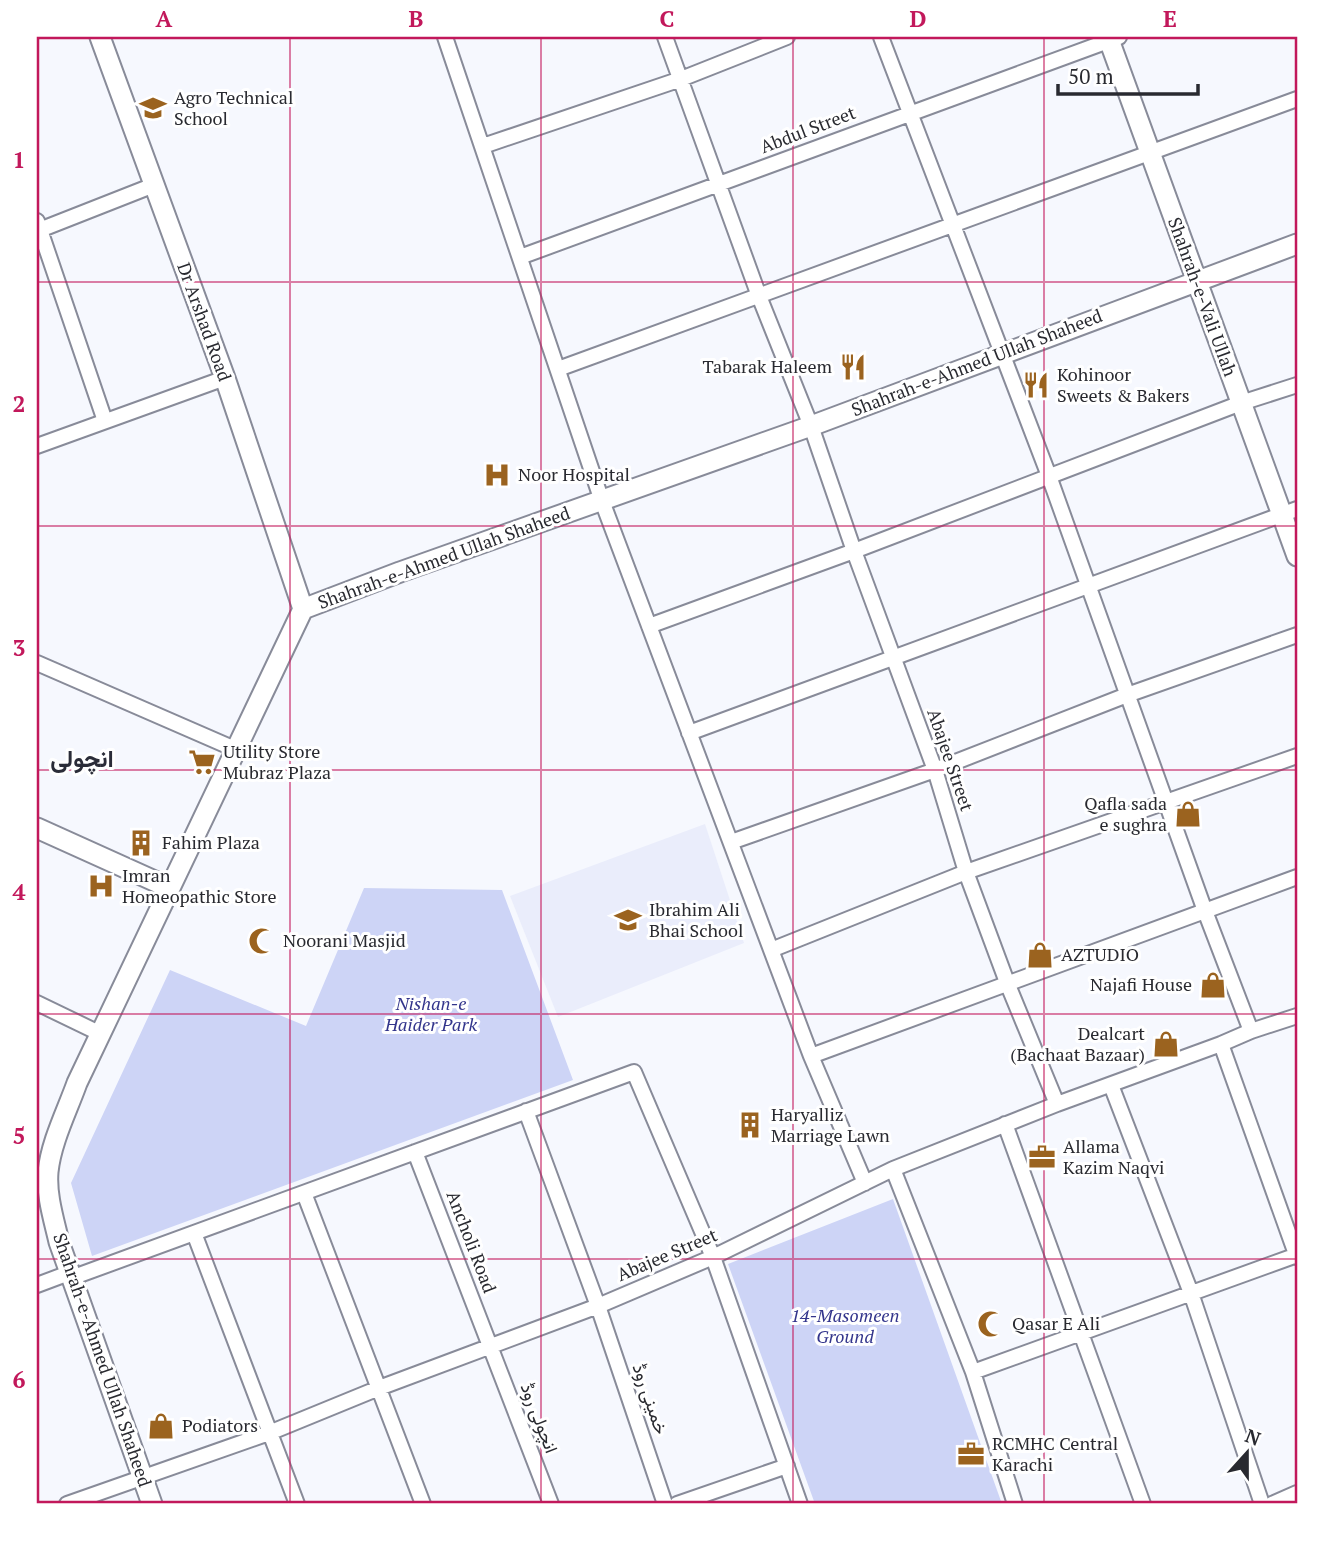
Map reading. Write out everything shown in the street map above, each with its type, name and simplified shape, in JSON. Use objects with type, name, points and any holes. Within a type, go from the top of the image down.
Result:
[{"type":"street","name":"Dr Arshad Road","points":[[100,37],[225,378],[303,609]]},
{"type":"street","name":"Abajee Street","points":[[665,37],[759,296],[811,426],[934,770],[966,872],[1007,985],[1058,1104]]},
{"type":"street","points":[[483,146],[681,79],[786,37]]},
{"type":"street","points":[[881,37],[1049,476],[1086,585],[1251,1031]]},
{"type":"street","points":[[448,38],[601,501],[811,1055],[865,1183]]},
{"type":"street","name":"Abdul Street","points":[[520,257],[1112,38]]},
{"type":"street","name":"Shahrah-e-Vali Ullah","points":[[1112,38],[1195,281],[1241,403],[1290,512],[1297,556]]},
{"type":"street","points":[[558,369],[1297,99]]},
{"type":"street","points":[[105,421],[38,228],[154,185]]},
{"type":"street","name":"Shahrah-e-Ahmed Ullah Shaheed","points":[[152,1504],[70,1276],[50,1205],[48,1172],[77,1083],[303,609],[811,426],[1297,244]]},
{"type":"street","points":[[37,446],[225,378]]},
{"type":"street","points":[[649,626],[1297,384]]},
{"type":"street","points":[[689,733],[1290,512]]},
{"type":"street","points":[[731,842],[934,770],[1127,695],[1297,635]]},
{"type":"street","points":[[37,663],[237,750]]},
{"type":"street","points":[[771,950],[966,872],[1297,756]]},
{"type":"street","points":[[37,828],[170,888]]},
{"type":"street","points":[[811,1055],[1297,877]]},
{"type":"street","points":[[37,1003],[101,1034]]},
{"type":"street","name":"Abajee Street","points":[[67,1504],[269,1433],[379,1388],[598,1306],[713,1257],[892,1169],[1251,1031],[1297,1016]]},
{"type":"street","points":[[973,1372],[1297,1256],[1221,1044]]},
{"type":"street","points":[[37,1285],[194,1233],[634,1072],[713,1257],[800,1504]]},
{"type":"street","points":[[1111,1085],[1191,1293],[1262,1504]]},
{"type":"street","name":"خمینی روڈ","points":[[526,1111],[598,1306],[665,1504]]},
{"type":"street","points":[[1005,1124],[1143,1504]]},
{"type":"street","name":"Ancholi Road","points":[[415,1152],[491,1346]]},
{"type":"street","points":[[892,1169],[973,1372],[1015,1504]]},
{"type":"street","points":[[304,1193],[423,1504]]},
{"type":"street","points":[[194,1233],[297,1504]]},
{"type":"street","name":"انچولی روڈ","points":[[491,1346],[551,1504]]},
{"type":"street","points":[[677,1504],[787,1466]]},
{"type":"street","points":[[1272,1504],[1297,1493]]},
{"type":"shaded area","name":"Ibrahim Ali Bhai School","points":[[705,824],[744,943],[558,1017],[510,896]]},
{"type":"green space","name":"Nishan-e Haider Park","points":[[364,888],[502,890],[573,1080],[92,1256],[71,1183],[170,970],[306,1026]]},
{"type":"green space","name":"14-Masomeen Ground","points":[[893,1199],[1002,1504],[815,1504],[728,1264]]},
{"type":"place","name":"Agro Technical School","points":[[153,108]]},
{"type":"place","name":"Tabarak Haleem","points":[[853,367]]},
{"type":"place","name":"Kohinoor Sweets & Bakers","points":[[1036,385]]},
{"type":"place","name":"Noor Hospital","points":[[497,475]]},
{"type":"place","name":"Utility Store Mubraz Plaza","points":[[202,762]]},
{"type":"place","name":"Qafla sada e sughra","points":[[1188,814]]},
{"type":"place","name":"Fahim Plaza","points":[[141,843]]},
{"type":"place","name":"Imran Homeopathic Store","points":[[101,886]]},
{"type":"place","name":"Ibrahim Ali Bhai School","points":[[628,920]]},
{"type":"place","name":"Noorani Masjid","points":[[262,941]]},
{"type":"place","name":"AZTUDIO","points":[[1040,955]]},
{"type":"place","name":"Najafi House","points":[[1213,985]]},
{"type":"place","name":"Dealcart (Bachaat Bazaar)","points":[[1166,1044]]},
{"type":"place","name":"Haryalliz Marriage Lawn","points":[[750,1125]]},
{"type":"place","name":"Allama Kazim Naqvi","points":[[1042,1157]]},
{"type":"place","name":"Qasar E Ali","points":[[991,1324]]},
{"type":"place","name":"Podiators","points":[[161,1426]]},
{"type":"place","name":"RCMHC Central Karachi","points":[[971,1454]]},
{"type":"district","name":"انچولی","points":[[82,759]]}]
